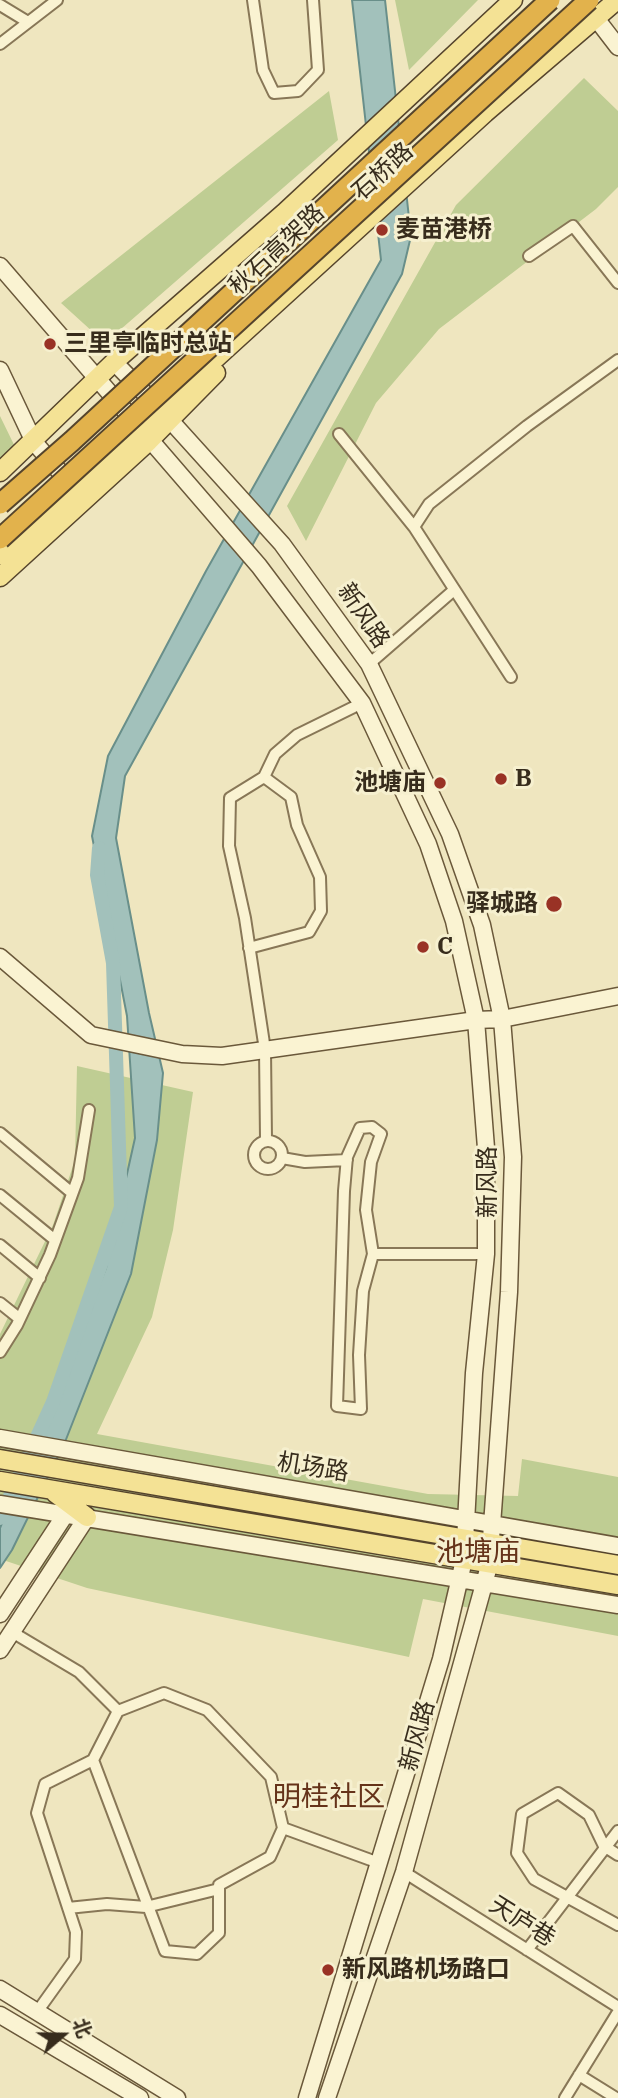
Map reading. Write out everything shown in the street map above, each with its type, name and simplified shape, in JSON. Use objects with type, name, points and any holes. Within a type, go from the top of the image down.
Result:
[{"type":"highway","name":"秋石高架路","points":[[0,504],[72,441],[550,0]]},
{"type":"highway","name":"秋石高架路","points":[[0,539],[592,8]]},
{"type":"main road","name":"石桥路","points":[[0,472],[114,362],[350,152],[513,0]]},
{"type":"main road","name":"石桥路","points":[[0,555],[74,489],[145,435],[409,188],[450,144],[592,8],[617,0]]},
{"type":"main road","points":[[592,8],[618,47]]},
{"type":"main road","name":"新风路","points":[[0,266],[253,559],[309,628],[362,703],[428,844],[454,921],[476,1020],[486,1149],[486,1254],[474,1373],[464,1560],[441,1659],[307,2098]]},
{"type":"main road","name":"新风路","points":[[114,362],[165,414],[269,530],[322,595],[369,664],[450,834],[482,925],[502,1019],[513,1157],[509,1292],[489,1566],[404,1872],[327,2098]]},
{"type":"main road","points":[[0,370],[34,442],[74,489]]},
{"type":"main road","points":[[0,577],[145,435]]},
{"type":"main road","points":[[0,957],[91,1035],[166,1052],[222,1056],[476,1020],[502,1019],[618,996]]},
{"type":"main road","name":"机场路","points":[[0,1438],[467,1519],[492,1534],[618,1565]]},
{"type":"main road","name":"机场路","points":[[0,1459],[466,1538],[492,1534],[618,1545]]},
{"type":"main road","points":[[0,1481],[489,1566],[618,1585]]},
{"type":"main road","points":[[44,1489],[87,1517]]},
{"type":"main road","points":[[0,1504],[618,1605]]},
{"type":"main road","points":[[0,1614],[65,1515]]},
{"type":"main road","points":[[0,1650],[87,1517]]},
{"type":"main road","points":[[0,1989],[177,2098]]},
{"type":"main road","points":[[0,2015],[140,2098]]},
{"type":"street","points":[[0,44],[57,0]]},
{"type":"street","points":[[253,0],[263,70],[274,93],[298,91],[318,70],[313,0]]},
{"type":"street","points":[[580,0],[592,8]]},
{"type":"street","points":[[0,5],[28,22]]},
{"type":"street","points":[[530,256],[573,226],[618,283]]},
{"type":"street","points":[[414,527],[429,504],[527,426],[618,360]]},
{"type":"street","points":[[339,434],[414,527],[511,677]]},
{"type":"street","points":[[369,664],[454,590]]},
{"type":"street","points":[[266,1140],[265,1050],[229,846],[230,798],[264,777],[275,754],[297,735],[362,703]]},
{"type":"street","points":[[249,948],[309,932],[321,911],[320,877],[306,849],[291,797],[264,777]]},
{"type":"street","points":[[0,1352],[20,1319],[55,1240],[72,1193],[89,1110]]},
{"type":"street","points":[[372,1127],[380,1134],[371,1162],[366,1210],[373,1254],[363,1291],[359,1356],[361,1409],[337,1406],[340,1263],[347,1160],[360,1128],[372,1127]]},
{"type":"street","points":[[0,1133],[72,1193]]},
{"type":"street","points":[[266,1140],[278,1145],[282,1158],[278,1166],[269,1169],[257,1163],[255,1149],[266,1140]]},
{"type":"street","points":[[282,1158],[305,1162],[347,1160]]},
{"type":"street","points":[[0,1195],[55,1240]]},
{"type":"street","points":[[0,1245],[40,1278]]},
{"type":"street","points":[[373,1254],[486,1254]]},
{"type":"street","points":[[0,1303],[20,1319]]},
{"type":"street","points":[[12,1632],[79,1672],[118,1711]]},
{"type":"street","points":[[37,2012],[75,1959],[76,1932],[37,1813],[45,1784],[93,1760],[118,1711],[164,1693],[207,1710],[271,1777],[283,1828],[270,1857],[219,1885],[219,1933],[197,1954],[165,1951],[146,1908],[93,1760]]},
{"type":"street","points":[[618,1856],[604,1846],[589,1815],[558,1793],[522,1814],[517,1853],[534,1879],[618,1924]]},
{"type":"street","points":[[283,1828],[379,1863]]},
{"type":"street","points":[[527,1950],[618,1831]]},
{"type":"street","name":"天庐巷","points":[[404,1872],[618,2009]]},
{"type":"street","points":[[68,1908],[107,1904],[146,1908],[219,1889]]},
{"type":"street","points":[[565,2098],[618,2009]]},
{"type":"street","points":[[579,2075],[616,2098]]},
{"type":"green space","points":[[395,0],[478,0],[409,70]]},
{"type":"green space","points":[[584,78],[618,111],[618,187],[596,209],[439,329],[376,403],[306,541],[287,506],[456,205]]},
{"type":"green space","points":[[329,91],[338,140],[105,343],[61,303]]},
{"type":"green space","points":[[0,416],[19,455],[0,472]]},
{"type":"green space","points":[[77,1066],[193,1092],[173,1230],[152,1317],[97,1434],[428,1494],[518,1496],[522,1459],[618,1477],[618,1636],[423,1599],[409,1657],[87,1588],[0,1559],[0,1334],[53,1225],[75,1160]]},
{"type":"water","points":[[352,0],[385,0],[411,236],[402,274],[125,776],[116,838],[163,1073],[157,1140],[131,1274],[65,1442],[12,1550],[0,1568],[0,1528],[106,1268],[135,1138],[127,1016],[92,836],[108,756],[206,571],[381,260]]},
{"type":"waterway","points":[[0,1518],[53,1402],[121,1207],[113,963],[97,875],[99,848]]},
{"type":"place","name":"麦苗港桥","points":[[382,230]]},
{"type":"place","name":"三里亭临时总站","points":[[50,344]]},
{"type":"place","name":"B","points":[[501,779]]},
{"type":"place","name":"池塘庙","points":[[440,783]]},
{"type":"place","name":"驿城路","points":[[554,904]]},
{"type":"place","name":"C","points":[[423,947]]},
{"type":"place","name":"新风路机场路口","points":[[328,1970]]},
{"type":"district","name":"池塘庙","points":[[478,1553]]},
{"type":"district","name":"明桂社区","points":[[329,1798]]}]
